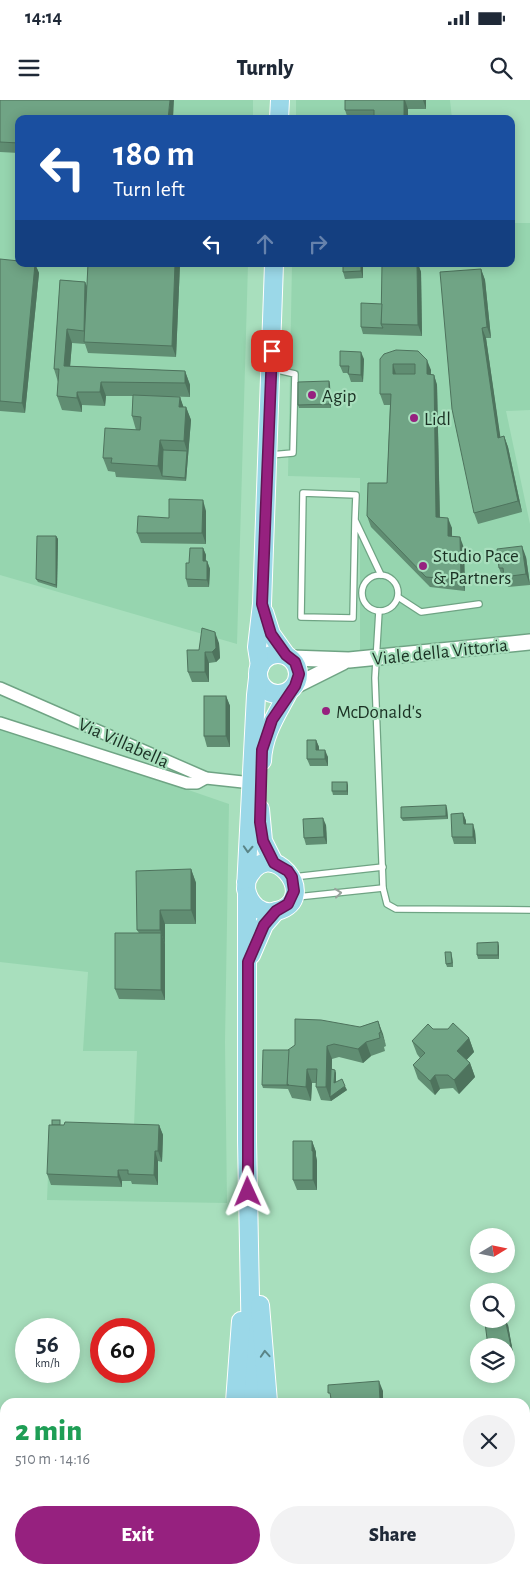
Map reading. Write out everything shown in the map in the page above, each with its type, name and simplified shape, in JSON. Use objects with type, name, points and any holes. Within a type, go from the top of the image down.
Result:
[{"type":"main road","points":[[279,115],[280,100]]},
{"type":"main road","points":[[252,1398],[248,1243],[247,889],[256,695],[259,672],[257,647],[262,604],[274,267]]},
{"type":"main road","points":[[262,604],[266,624],[298,668],[299,674],[272,720],[262,750],[260,822],[263,841],[274,863]]},
{"type":"main road","points":[[259,672],[268,656],[274,654],[289,656]]},
{"type":"main road","points":[[259,672],[268,691],[279,694],[292,688]]},
{"type":"main road","points":[[267,863],[274,863],[288,871],[292,877],[294,891],[292,898],[283,909],[262,911],[250,902],[247,889],[254,870],[267,863]]},
{"type":"main road","points":[[248,962],[264,925],[276,911]]},
{"type":"main road","points":[[235,1398],[248,1243]]},
{"type":"main road","points":[[248,1243],[258,1285],[268,1398]]},
{"type":"street","name":"Viale della Vittoria","points":[[289,656],[349,660],[530,642]]},
{"type":"street","name":"Viale della Vittoria","points":[[292,688],[349,660]]},
{"type":"street","name":"Via Villabella","points":[[0,688],[206,778],[252,783]]},
{"type":"street","points":[[0,723],[188,783],[197,783],[206,778]]},
{"type":"lane","points":[[268,456],[292,453],[295,374],[271,368]]},
{"type":"lane","points":[[303,494],[356,495],[355,520],[353,618],[301,617],[303,494]]},
{"type":"lane","points":[[355,520],[381,575]]},
{"type":"lane","points":[[381,575],[392,580],[398,590],[398,597],[391,607],[379,611],[370,608],[364,601],[363,588],[375,576],[381,575]]},
{"type":"lane","points":[[398,597],[421,612],[479,604]]},
{"type":"lane","points":[[354,600],[364,601]]},
{"type":"lane","points":[[379,611],[374,658],[383,888],[387,904],[396,909],[530,910]]},
{"type":"lane","points":[[292,877],[383,867]]},
{"type":"lane","points":[[292,898],[383,888]]},
{"type":"shaded area","points":[[0,100],[253,100],[253,115],[15,115],[15,267],[248,267],[237,644],[0,575]]},
{"type":"shaded area","points":[[296,100],[450,100],[452,115],[296,115]]},
{"type":"shaded area","points":[[515,223],[530,223],[530,410],[506,411],[530,524],[530,633],[360,650],[360,478],[288,476],[292,267],[515,267]]},
{"type":"shaded area","points":[[0,725],[229,804],[225,1042],[227,1203],[47,1200],[50,1125],[134,1126],[137,1051],[83,1051],[88,972],[0,962]]},
{"type":"building","points":[[0,100],[170,100],[168,115],[15,115],[15,143],[0,142]]},
{"type":"building","points":[[345,100],[404,100],[404,115],[374,115],[374,110],[345,110]]},
{"type":"building","points":[[0,259],[15,261],[15,267],[35,267],[22,403],[0,401]]},
{"type":"building","points":[[88,267],[175,267],[172,346],[84,342]]},
{"type":"building","points":[[343,267],[361,267],[361,271],[343,272]]},
{"type":"building","points":[[382,267],[417,267],[418,325],[381,324]]},
{"type":"building","points":[[481,269],[487,327],[482,328],[498,438],[504,436],[518,501],[474,513],[452,409],[440,272]]},
{"type":"building","points":[[60,280],[85,282],[84,331],[67,329],[64,366],[185,371],[185,383],[101,382],[100,392],[77,392],[77,398],[57,396],[59,369],[54,369]]},
{"type":"building","points":[[361,303],[382,304],[381,324],[383,328],[361,327]]},
{"type":"building","points":[[396,350],[418,351],[427,360],[427,374],[434,375],[436,517],[448,518],[448,536],[460,537],[461,580],[426,577],[367,516],[368,483],[387,483],[391,394],[380,394],[380,359],[384,354]],"holes":[[[393,364],[415,364],[415,374],[393,374]]]},
{"type":"building","points":[[340,351],[361,352],[361,375],[348,374],[349,366],[340,366]]},
{"type":"building","points":[[329,381],[329,404],[298,405],[298,382]]},
{"type":"building","points":[[133,395],[180,397],[179,407],[186,407],[184,441],[160,440],[158,466],[111,463],[112,458],[103,458],[105,428],[140,430],[141,417],[132,416]]},
{"type":"building","points":[[163,450],[187,451],[185,478],[162,476]]},
{"type":"building","points":[[169,499],[203,500],[202,533],[137,533],[138,516],[169,518]]},
{"type":"building","points":[[37,536],[56,536],[56,585],[36,579]]},
{"type":"building","points":[[522,546],[526,574],[504,577],[503,568],[499,568],[497,549]]},
{"type":"building","points":[[190,548],[203,548],[203,561],[207,561],[207,580],[186,579],[186,563],[189,563]]},
{"type":"building","points":[[202,628],[215,632],[216,648],[212,652],[205,652],[205,672],[188,672],[187,650],[199,650]]},
{"type":"building","points":[[204,696],[226,696],[226,736],[204,736]]},
{"type":"building","points":[[307,740],[316,740],[316,750],[325,750],[325,759],[307,759]]},
{"type":"building","points":[[332,782],[347,782],[347,791],[332,791]]},
{"type":"building","points":[[446,805],[446,816],[401,818],[401,807]]},
{"type":"building","points":[[463,813],[464,824],[473,824],[473,837],[452,837],[451,814]]},
{"type":"building","points":[[323,818],[324,837],[304,838],[303,819]]},
{"type":"building","points":[[191,869],[191,910],[160,910],[160,930],[137,930],[136,871]]},
{"type":"building","points":[[115,933],[161,933],[161,990],[115,989]]},
{"type":"building","points":[[498,942],[498,955],[477,955],[477,943]]},
{"type":"building","points":[[445,952],[451,952],[452,963],[446,964]]},
{"type":"building","points":[[295,1019],[321,1020],[360,1027],[378,1021],[381,1032],[379,1033],[380,1038],[366,1042],[358,1049],[334,1044],[327,1046],[326,1087],[316,1087],[317,1069],[307,1069],[306,1087],[287,1085],[288,1050],[295,1045]]},
{"type":"building","points":[[453,1023],[469,1038],[457,1051],[470,1063],[454,1080],[448,1075],[435,1075],[430,1081],[413,1065],[425,1053],[412,1041],[428,1024],[433,1029],[448,1029]]},
{"type":"building","points":[[263,1050],[289,1050],[287,1085],[262,1085]]},
{"type":"building","points":[[331,1069],[335,1070],[334,1083],[342,1079],[345,1086],[330,1097]]},
{"type":"building","points":[[52,1120],[60,1120],[60,1125],[52,1125]]},
{"type":"building","points":[[65,1122],[159,1125],[158,1151],[155,1151],[154,1175],[128,1174],[128,1170],[118,1170],[118,1177],[47,1174],[49,1125],[64,1125]]},
{"type":"building","points":[[293,1141],[312,1141],[313,1180],[293,1180]]},
{"type":"building","points":[[486,1328],[507,1328],[509,1338],[487,1338]]},
{"type":"building","points":[[379,1381],[380,1398],[331,1398],[330,1393],[328,1393],[328,1385]]},
{"type":"place","name":"Agip","points":[[312,395]]},
{"type":"place","name":"Lidl","points":[[414,418]]},
{"type":"place","name":"Studio Pace & Partners","points":[[423,566]]},
{"type":"place","name":"McDonald's","points":[[326,711]]},
{"type":"route","points":[[248,1192],[248,962],[264,925],[276,911],[283,909],[288,904],[294,891],[292,877],[288,871],[274,863],[263,841],[260,822],[262,750],[272,720],[289,691],[295,686],[299,674],[295,662],[286,655],[271,634],[266,624],[262,604],[272,351]]}]
